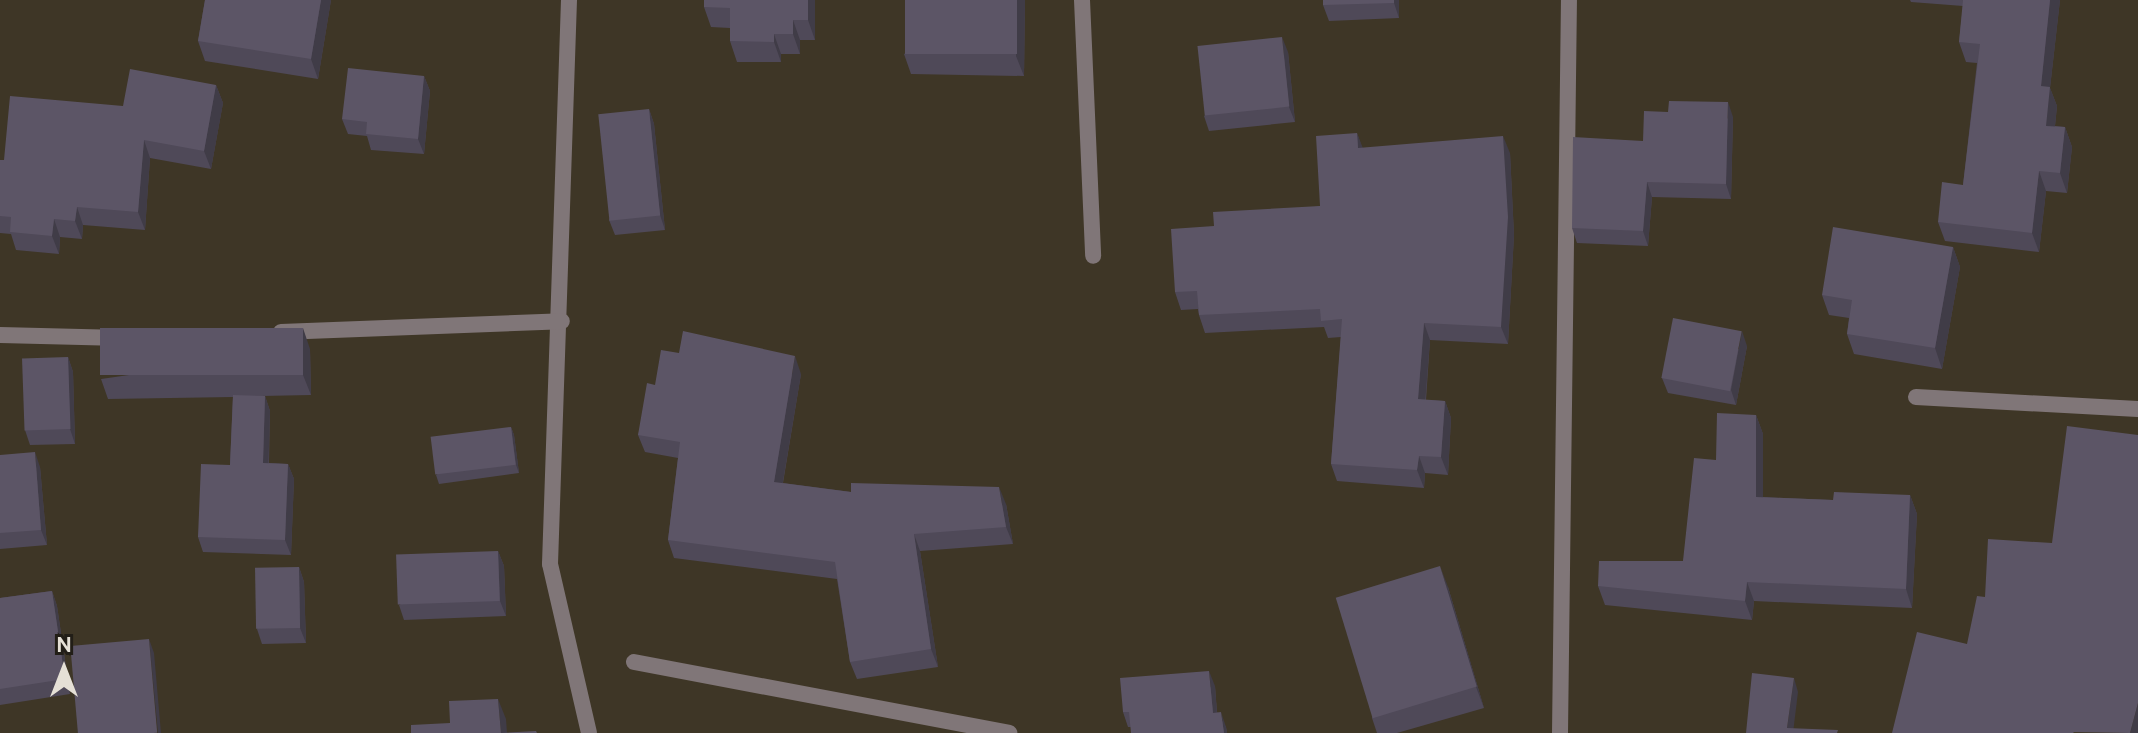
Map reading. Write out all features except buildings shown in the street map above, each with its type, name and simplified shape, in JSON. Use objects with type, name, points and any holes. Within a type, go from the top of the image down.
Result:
[{"type":"street","points":[[569,0],[562,321],[550,564],[589,733]]},
{"type":"street","points":[[1082,0],[1093,256]]},
{"type":"street","points":[[1560,733],[1569,0]]},
{"type":"street","points":[[257,334],[562,321]]},
{"type":"street","points":[[0,335],[148,338]]},
{"type":"street","points":[[1916,397],[2138,409]]},
{"type":"street","points":[[634,662],[1009,733]]}]
